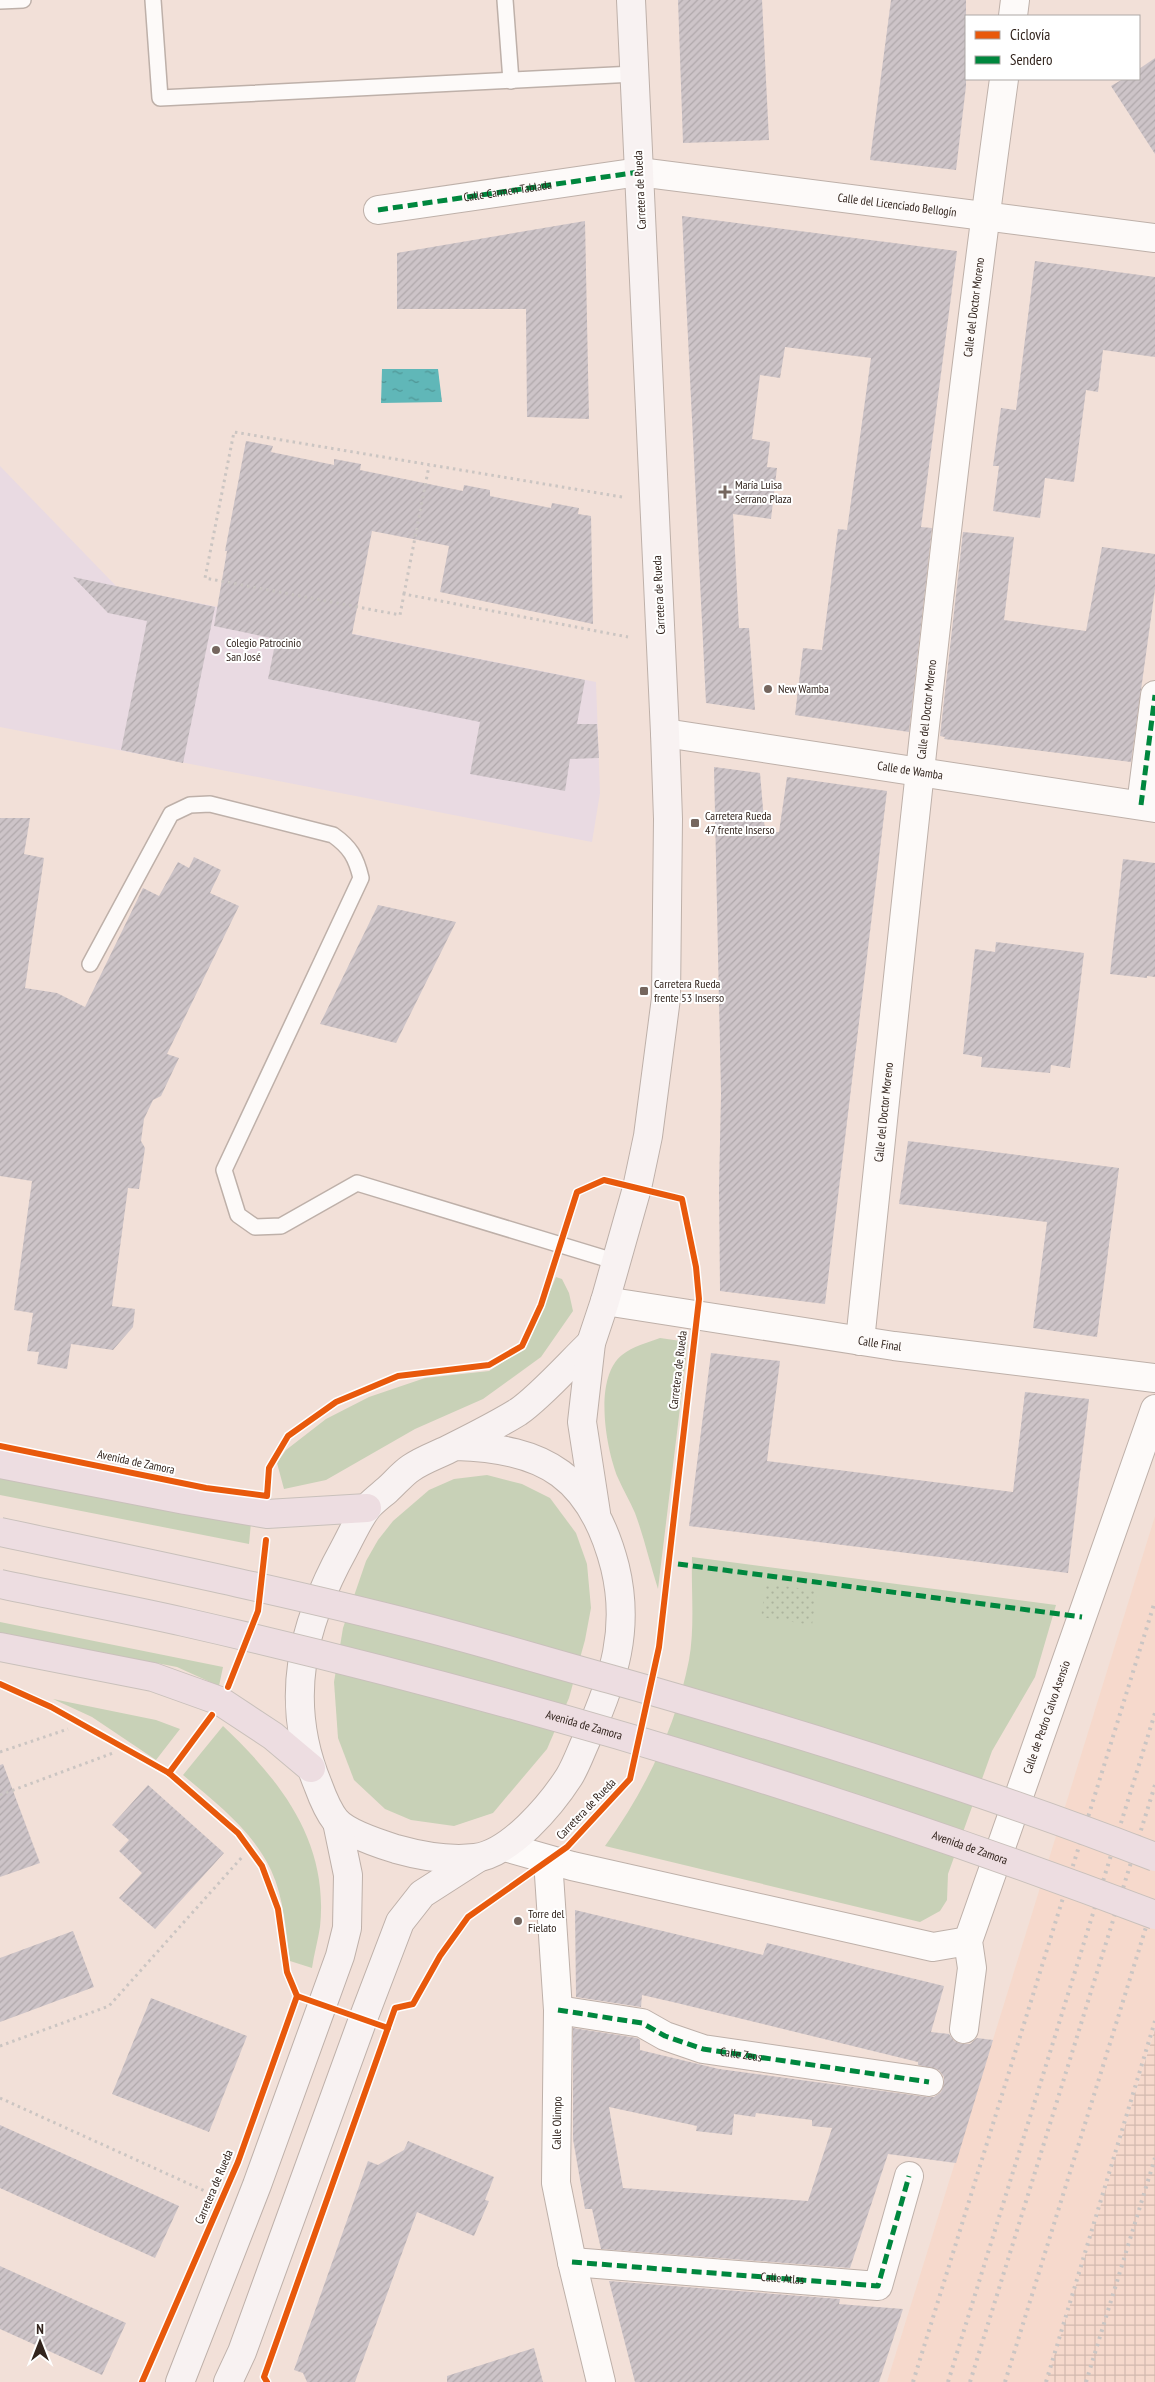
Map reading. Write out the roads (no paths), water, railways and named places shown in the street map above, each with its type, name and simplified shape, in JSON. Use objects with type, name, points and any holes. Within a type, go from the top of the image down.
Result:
[{"type":"highway","points":[[0,1464],[267,1514],[367,1508]]},
{"type":"highway","points":[[0,1532],[196,1573],[444,1632],[756,1720],[922,1773],[1082,1828],[1155,1857]]},
{"type":"highway","name":"Avenida de Zamora","points":[[0,1584],[182,1622],[414,1678],[732,1769],[905,1825],[1155,1915]]},
{"type":"highway","points":[[0,1647],[152,1677],[220,1701],[273,1736],[311,1768]]},
{"type":"street","name":"Carretera de Rueda","points":[[596,1513],[582,1422],[591,1343],[617,1262],[637,1188],[648,1136],[666,998],[668,819],[665,733],[631,0]]},
{"type":"street","points":[[1013,15],[1015,0]]},
{"type":"street","name":"Calle del Doctor Moreno","points":[[860,1341],[919,773],[985,216],[1004,80]]},
{"type":"street","name":"Calle Carmen Tablada","points":[[378,210],[639,172]]},
{"type":"street","name":"Calle del Licenciado Bellogín","points":[[639,172],[1155,238]]},
{"type":"street","points":[[1148,806],[1155,695]]},
{"type":"street","name":"Calle de Wamba","points":[[665,733],[919,773],[1148,806]]},
{"type":"street","name":"Calle Final","points":[[605,1302],[860,1341],[1155,1378]]},
{"type":"street","name":"Carretera de Rueda","points":[[337,1822],[311,1768],[300,1714],[300,1685],[306,1636],[325,1584],[367,1508],[412,1467],[456,1446],[521,1410],[591,1343]]},
{"type":"street","name":"Calle de Pedro Calvo Asensio","points":[[964,2029],[972,1968],[968,1941],[1155,1410]]},
{"type":"street","points":[[228,2382],[242,2352],[400,1922],[422,1894],[478,1858],[505,1847],[540,1814],[570,1776],[609,1689],[613,1673],[620,1639],[621,1614],[618,1578],[609,1545],[596,1513],[567,1478],[540,1461],[519,1452],[497,1448],[456,1446]]},
{"type":"street","points":[[337,1822],[360,1836],[412,1854],[444,1858],[478,1858]]},
{"type":"street","points":[[180,2382],[257,2185],[340,1956],[347,1928],[348,1876],[337,1822]]},
{"type":"street","points":[[505,1847],[548,1860],[933,1947],[968,1941]]},
{"type":"street","name":"Calle Olimpo","points":[[548,1860],[558,2010],[556,2183],[572,2262],[601,2382]]},
{"type":"street","name":"Calle Zeus","points":[[558,2010],[642,2023],[665,2036],[704,2049],[928,2082]]},
{"type":"street","name":"Calle Atlas","points":[[572,2262],[878,2286],[909,2176]]},
{"type":"lane","points":[[0,2],[23,0]]},
{"type":"lane","points":[[153,0],[160,98],[634,74]]},
{"type":"lane","points":[[505,0],[511,80]]},
{"type":"lane","points":[[90,964],[171,814],[190,805],[210,804],[333,835],[348,846],[357,861],[361,878],[224,1170],[238,1215],[255,1228],[281,1226],[357,1183],[617,1262]]},
{"type":"water","points":[[382,369],[438,369],[442,402],[381,403]]},
{"type":"railway","points":[[913,2382],[1155,1601]]},
{"type":"railway","points":[[948,2382],[1155,1713]]},
{"type":"railway","points":[[970,2382],[1155,1785]]},
{"type":"railway","points":[[1005,2382],[1155,1898]]},
{"type":"railway","points":[[1046,2382],[1155,2021]]},
{"type":"railway","points":[[1086,2382],[1155,2158]]},
{"type":"place","name":"María Luisa Serrano Plaza","points":[[725,492]]},
{"type":"place","name":"Colegio Patrocinio San José","points":[[216,650]]},
{"type":"place","name":"New Wamba","points":[[768,689]]},
{"type":"place","name":"Carretera Rueda 47 frente Inserso","points":[[695,823]]},
{"type":"place","name":"Carretera Rueda frente 53 Inserso","points":[[644,991]]},
{"type":"place","name":"Torre del Fielato","points":[[518,1921]]}]
